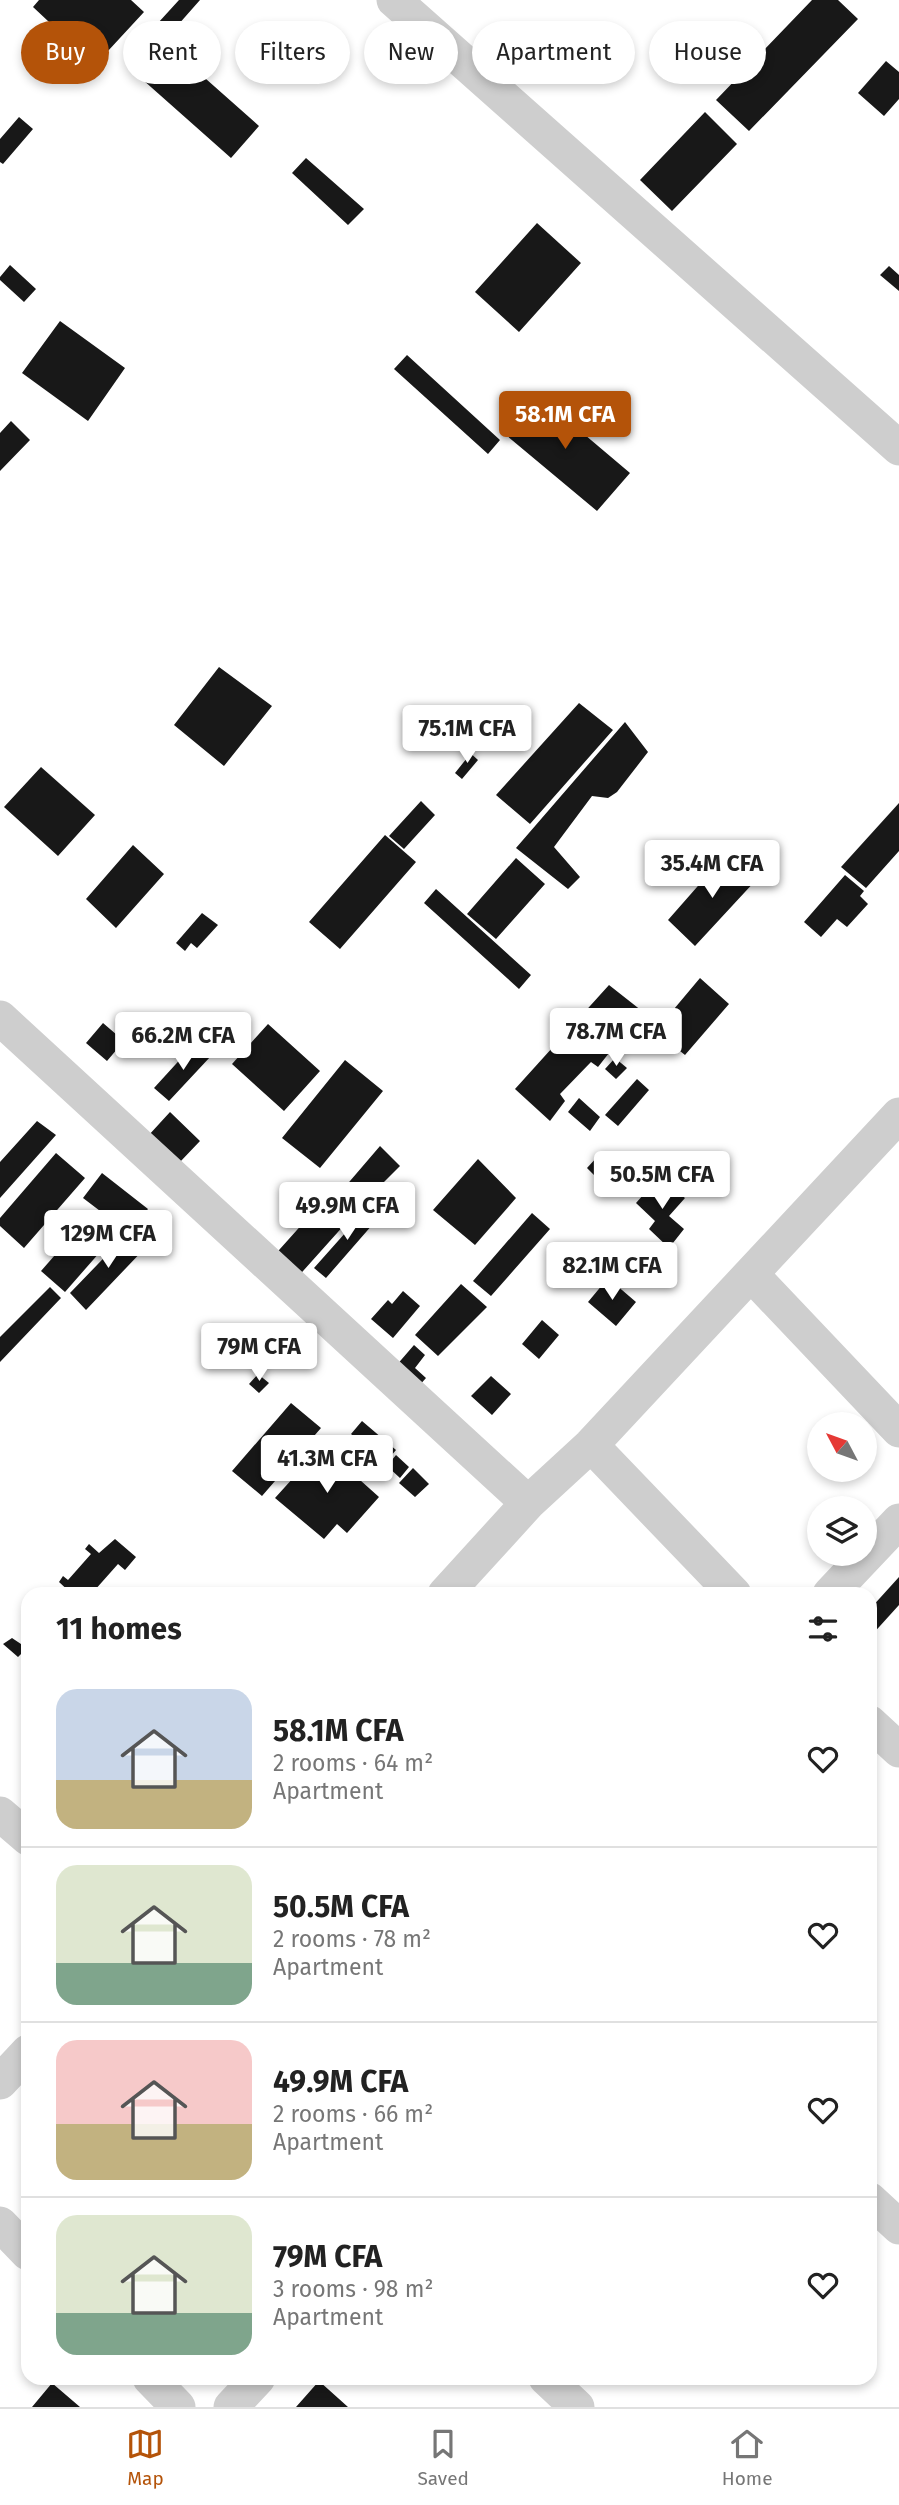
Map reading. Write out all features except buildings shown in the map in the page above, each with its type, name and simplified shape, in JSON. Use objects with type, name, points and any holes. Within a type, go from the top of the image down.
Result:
[{"type":"street","points":[[394,0],[899,448]]},
{"type":"street","points":[[0,1018],[528,1503]]},
{"type":"street","points":[[451,1587],[528,1503],[591,1446],[899,1115]]},
{"type":"street","points":[[751,1274],[899,1430]]},
{"type":"street","points":[[591,1446],[727,1587]]},
{"type":"street","points":[[837,1587],[899,1521]]},
{"type":"street","points":[[877,1730],[899,1750]]},
{"type":"street","points":[[0,1814],[21,1833]]},
{"type":"street","points":[[0,2082],[21,2060]]},
{"type":"street","points":[[877,2207],[899,2227]]},
{"type":"street","points":[[0,2224],[21,2246]]},
{"type":"street","points":[[157,2385],[178,2407]]},
{"type":"street","points":[[231,2407],[251,2385]]},
{"type":"street","points":[[553,2385],[577,2407]]}]
